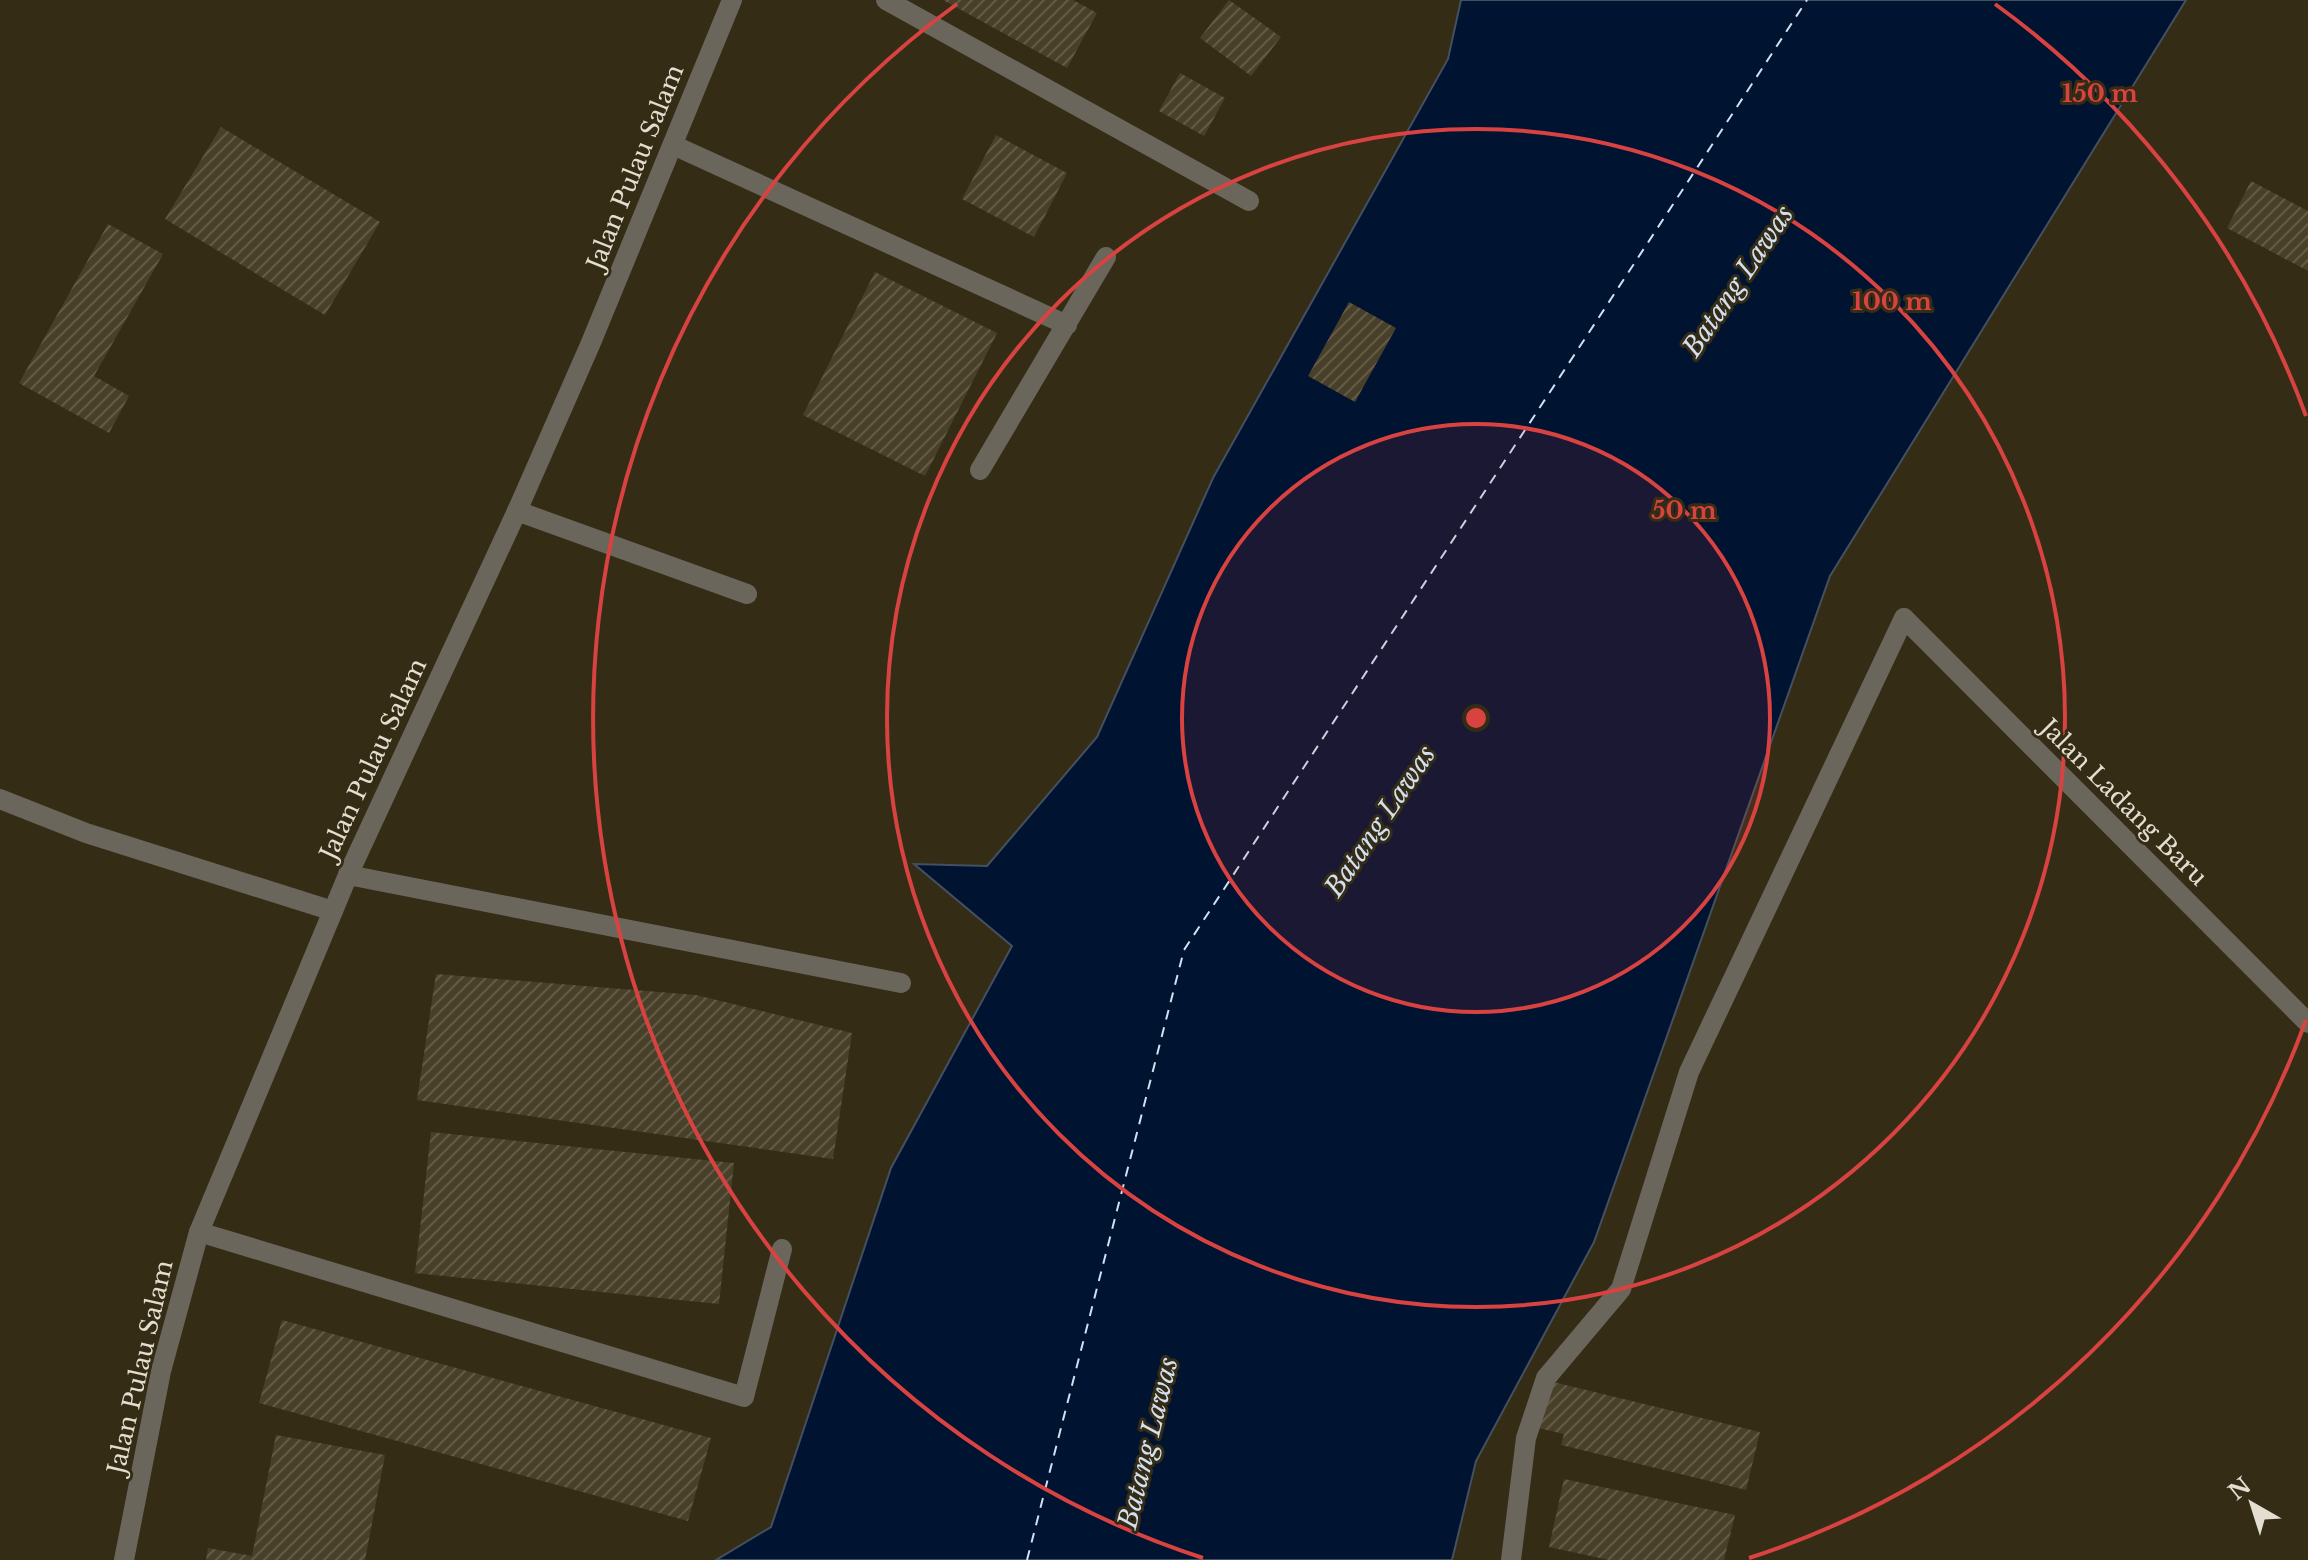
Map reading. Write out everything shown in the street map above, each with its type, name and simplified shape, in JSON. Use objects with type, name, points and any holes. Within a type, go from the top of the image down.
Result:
[{"type":"street","name":"Jalan Pulau Salam","points":[[124,1560],[161,1371],[199,1232],[348,875],[517,511],[590,345],[732,0]]},
{"type":"street","points":[[886,0],[1249,201]]},
{"type":"street","points":[[673,145],[1067,325]]},
{"type":"street","points":[[980,470],[1106,257]]},
{"type":"street","points":[[517,511],[747,594]]},
{"type":"street","name":"Jalan Ladang Baru","points":[[1511,1560],[1526,1438],[1546,1378],[1621,1289],[1689,1072],[1904,618],[2308,1023]]},
{"type":"street","points":[[0,799],[86,833],[333,911]]},
{"type":"street","points":[[348,875],[901,983]]},
{"type":"street","points":[[199,1232],[744,1397],[782,1249]]},
{"type":"water","name":"Batang Lawas","points":[[1461,0],[2186,0],[1830,576],[1594,1242],[1476,1461],[1452,1560],[716,1560],[771,1527],[891,1168],[1012,946],[914,864],[987,866],[1097,737],[1213,478],[1448,59]]},
{"type":"building","points":[[943,0],[1073,0],[1097,13],[1067,68]]},
{"type":"building","points":[[1229,0],[1281,37],[1251,76],[1200,38]]},
{"type":"building","points":[[1180,73],[1225,98],[1204,136],[1159,111]]},
{"type":"building","points":[[221,127],[380,222],[325,315],[165,219]]},
{"type":"building","points":[[996,135],[1067,173],[1034,237],[962,199]]},
{"type":"building","points":[[2251,181],[2308,211],[2308,271],[2227,228]]},
{"type":"building","points":[[108,224],[163,254],[94,376],[129,396],[109,433],[19,383]]},
{"type":"building","points":[[875,272],[997,333],[925,476],[803,415]]},
{"type":"building","points":[[1349,302],[1396,328],[1355,402],[1308,376]]},
{"type":"building","points":[[436,974],[696,995],[852,1033],[833,1159],[417,1100]]},
{"type":"building","points":[[431,1132],[734,1163],[719,1304],[415,1273]]},
{"type":"building","points":[[282,1320],[711,1438],[688,1521],[259,1403]]},
{"type":"building","points":[[1549,1381],[1760,1432],[1746,1490],[1561,1445],[1564,1434],[1538,1428]]},
{"type":"building","points":[[276,1435],[385,1455],[365,1560],[206,1560],[208,1548],[252,1556]]},
{"type":"building","points":[[1564,1479],[1735,1515],[1724,1560],[1609,1560],[1549,1547]]},
{"type":"ferry route","points":[[1027,1560],[1184,950],[1807,0]]}]
